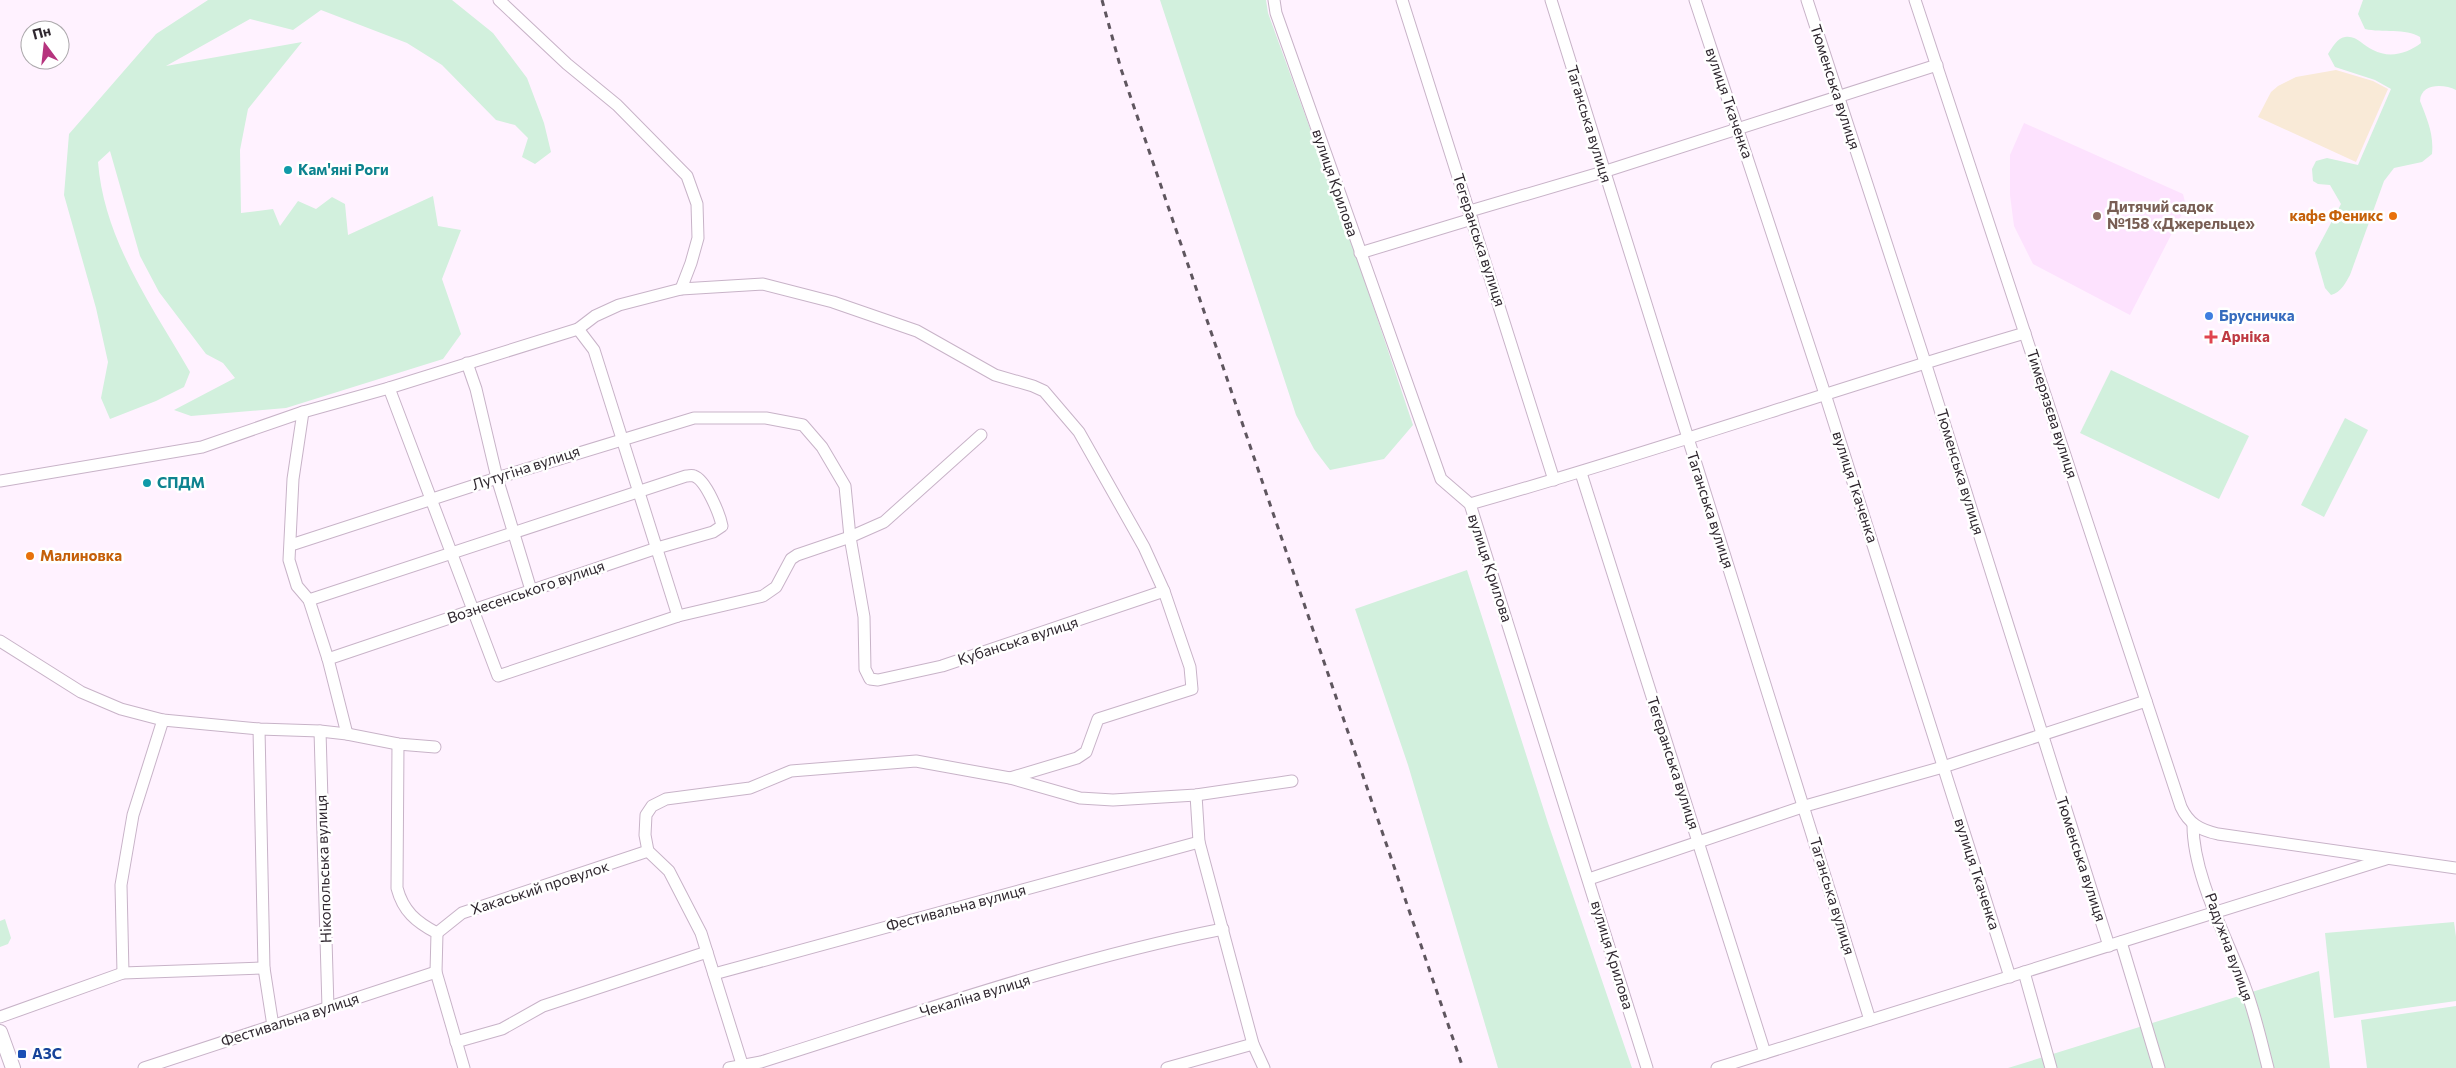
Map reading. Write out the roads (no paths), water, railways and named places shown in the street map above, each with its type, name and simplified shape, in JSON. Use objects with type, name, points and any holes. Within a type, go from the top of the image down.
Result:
[{"type":"main road","points":[[0,1032],[13,1068]]},
{"type":"street","points":[[499,0],[568,64],[617,105],[687,176],[697,204],[698,238],[691,263],[680,289]]},
{"type":"street","name":"вулиця Крилова","points":[[1274,0],[1276,13],[1441,479],[1470,504],[1647,1068]]},
{"type":"street","name":"Тегеранська вулиця","points":[[1402,0],[1554,480]]},
{"type":"street","name":"Таганська вулиця","points":[[1551,0],[1603,172],[1805,806],[1870,1020]]},
{"type":"street","name":"вулиця Ткаченка","points":[[1695,0],[1825,394],[2010,977]]},
{"type":"street","name":"Тюменська вулиця","points":[[1807,0],[1926,362],[2109,946]]},
{"type":"street","name":"Тимерязєва вулиця","points":[[1915,0],[2181,807],[2194,825]]},
{"type":"street","points":[[1360,253],[1738,128],[1937,65]]},
{"type":"street","points":[[0,481],[202,448],[303,412],[389,388],[578,329],[595,316],[619,305],[680,289],[763,284],[833,302],[917,331],[995,375],[1044,391],[1079,432],[1144,547],[1164,591],[1190,667],[1192,689],[1098,719],[1086,752],[1010,778]]},
{"type":"street","points":[[578,329],[594,350],[640,490],[678,616]]},
{"type":"street","points":[[1470,504],[1581,473],[1926,362],[2025,334]]},
{"type":"street","points":[[467,363],[476,389],[497,478],[531,590]]},
{"type":"street","points":[[389,388],[498,676],[678,616],[763,596],[776,587],[791,560],[797,555],[850,537],[884,522],[981,435]]},
{"type":"street","points":[[303,412],[293,479],[289,560],[297,586],[308,600],[328,658],[347,734]]},
{"type":"street","name":"Лутугіна вулиця","points":[[291,544],[623,438],[694,418],[766,418],[803,425],[822,447],[845,486],[850,537],[864,617],[864,669],[870,678]]},
{"type":"street","name":"Тегеранська вулиця","points":[[1581,473],[1765,1053]]},
{"type":"street","name":"Вознесенського вулиця","points":[[328,658],[658,548],[713,532],[722,526],[721,516],[702,482],[695,476],[686,476],[640,490]]},
{"type":"street","points":[[308,600],[452,554],[640,490]]},
{"type":"street","name":"Кубанська вулиця","points":[[870,678],[878,680],[942,666],[1164,591]]},
{"type":"street","points":[[0,641],[81,692],[121,709],[163,720],[259,729],[320,731],[398,744],[435,747]]},
{"type":"street","points":[[1589,879],[1805,806],[1943,767],[2146,701]]},
{"type":"street","points":[[123,973],[121,885],[133,815],[163,720]]},
{"type":"street","points":[[259,729],[264,968],[273,1026]]},
{"type":"street","name":"Нікопольська вулиця","points":[[320,731],[328,1008]]},
{"type":"street","points":[[398,744],[397,888],[401,900],[409,913],[419,924],[436,933],[436,972],[464,1068]]},
{"type":"street","points":[[742,1064],[701,933],[669,871],[648,851],[645,835],[646,815],[652,806],[666,798],[750,788],[791,771],[916,761],[1010,778],[1080,798],[1113,800],[1196,795],[1292,781]]},
{"type":"street","points":[[1196,795],[1199,842],[1253,1044],[1264,1068]]},
{"type":"street","points":[[2194,825],[2218,834],[2456,868]]},
{"type":"street","name":"Радужна вулиця","points":[[2194,825],[2193,846],[2246,989],[2268,1068]]},
{"type":"street","name":"Фестивальна вулиця","points":[[714,974],[1199,842]]},
{"type":"street","name":"Хакаський провулок","points":[[436,933],[462,913],[648,851]]},
{"type":"street","points":[[1717,1068],[2390,858]]},
{"type":"street","name":"Чекаліна вулиця","points":[[729,1068],[742,1064],[762,1065],[975,995],[1162,941],[1223,929]]},
{"type":"street","points":[[2121,942],[2159,1068]]},
{"type":"street","points":[[456,1042],[502,1029],[543,1006],[707,952]]},
{"type":"street","points":[[0,1017],[123,973],[264,968]]},
{"type":"street","name":"Фестивальна вулиця","points":[[144,1068],[436,972]]},
{"type":"street","points":[[2024,972],[2051,1068]]},
{"type":"street","points":[[1168,1068],[1253,1044]]},
{"type":"railway","points":[[1102,0],[1121,69],[1463,1068]]},
{"type":"place","name":"Кам'яні Роги","points":[[288,170]]},
{"type":"place","name":"Дитячий садок №158 «Джерельце»","points":[[2097,216]]},
{"type":"place","name":"кафе Феникс","points":[[2393,216]]},
{"type":"place","name":"Брусничка","points":[[2209,316]]},
{"type":"place","name":"Арніка","points":[[2211,337]]},
{"type":"place","name":"СПДМ","points":[[147,483]]},
{"type":"place","name":"Малиновка","points":[[30,556]]},
{"type":"place","name":"АЗС","points":[[22,1054]]}]
